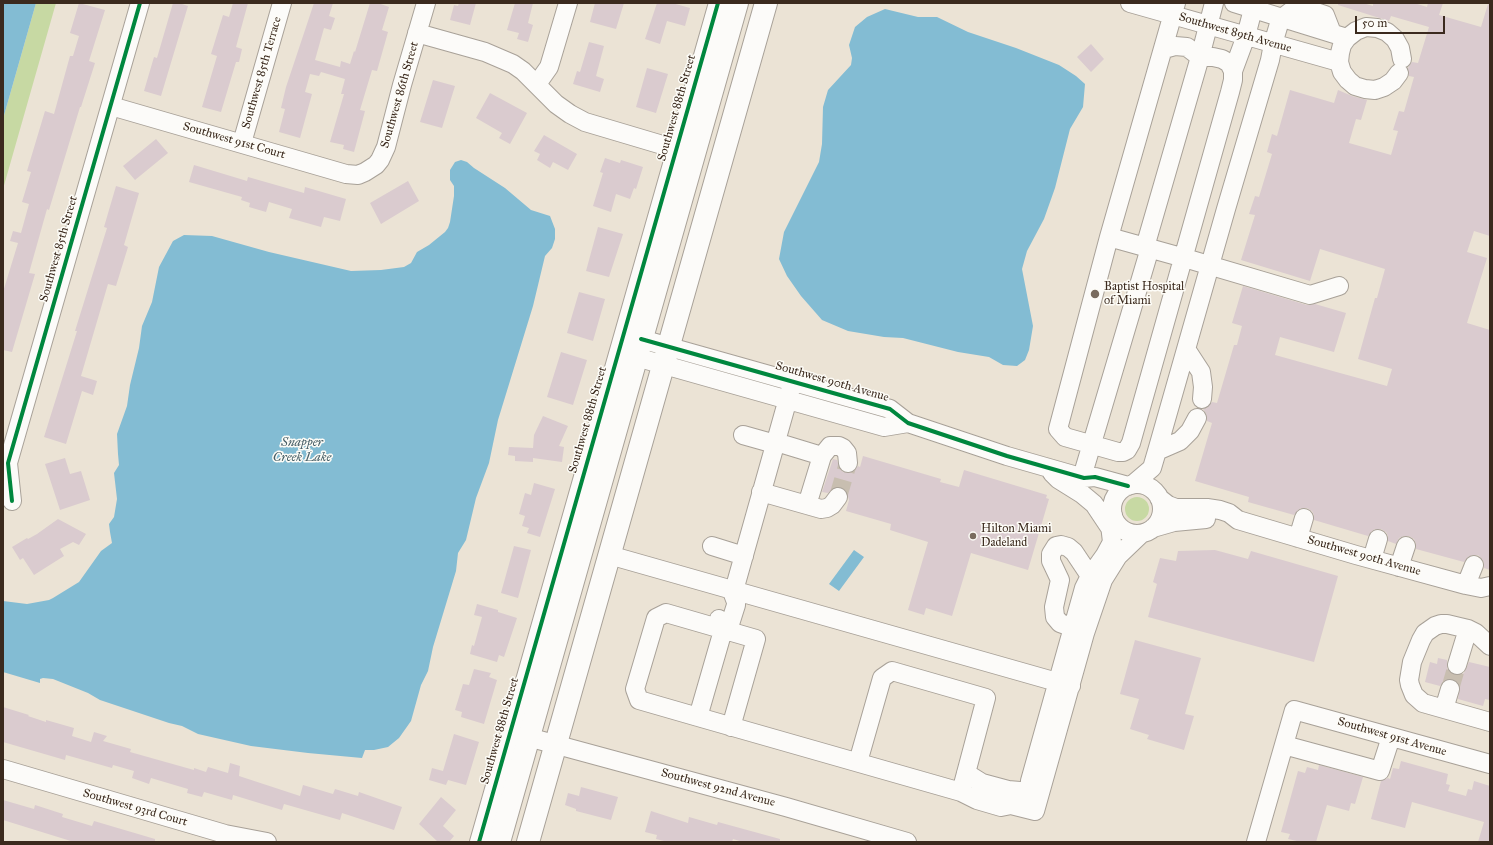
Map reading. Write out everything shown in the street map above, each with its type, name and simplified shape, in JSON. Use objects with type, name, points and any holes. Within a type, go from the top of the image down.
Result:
[{"type":"main road","name":"Southwest 88th Street","points":[[499,842],[639,348],[685,151],[737,3]]},
{"type":"main road","points":[[528,842],[766,3]]},
{"type":"main road","points":[[685,151],[707,151],[717,147],[727,139]]},
{"type":"street","name":"Southwest 85th Street","points":[[12,501],[8,463],[140,3]]},
{"type":"street","name":"Southwest 85th Terrace","points":[[242,143],[282,3]]},
{"type":"street","name":"Southwest 86th Street","points":[[358,175],[376,165],[383,154],[426,3]]},
{"type":"street","points":[[537,84],[549,67],[568,3]]},
{"type":"street","name":"Southwest 88th Street","points":[[479,842],[685,151],[718,3]]},
{"type":"street","name":"Southwest 89th Avenue","points":[[1130,3],[1175,9],[1208,25],[1340,62]]},
{"type":"street","points":[[1147,531],[1134,534],[1123,530],[1118,526],[1083,477],[1214,3]]},
{"type":"street","points":[[1234,3],[1340,35],[1366,27],[1377,28],[1387,32],[1395,39],[1400,48],[1400,66],[1393,81],[1384,87],[1375,90],[1365,90],[1355,86],[1348,80],[1342,72],[1340,62],[1342,45],[1340,35]]},
{"type":"street","points":[[1175,9],[1110,237],[1058,429],[1065,437],[1118,452],[1123,452],[1130,447],[1230,92],[1233,80],[1233,71],[1246,36],[1253,9]]},
{"type":"street","points":[[1023,808],[1064,684],[1079,630],[1084,588],[1118,556],[1158,522],[1161,514],[1162,506],[1157,494],[1152,468],[1270,60],[1281,17]]},
{"type":"street","points":[[418,33],[485,52],[504,60],[523,71],[556,104],[585,122],[685,151]]},
{"type":"street","points":[[1164,49],[1182,46],[1187,47],[1200,57],[1222,58],[1229,63],[1233,71]]},
{"type":"street","name":"Southwest 91st Court","points":[[111,106],[346,174],[358,175]]},
{"type":"street","points":[[1110,237],[1310,295],[1339,286]]},
{"type":"street","name":"Southwest 90th Avenue","points":[[639,348],[666,356],[788,400],[884,427],[908,423]]},
{"type":"street","points":[[1186,349],[1201,372],[1203,387],[1202,399]]},
{"type":"street","name":"Southwest 90th Avenue","points":[[666,356],[793,382],[890,409],[908,423],[987,450],[1083,477],[1130,485]]},
{"type":"street","points":[[698,717],[723,629],[730,624],[732,618],[736,602],[734,592],[793,382]]},
{"type":"street","points":[[1157,451],[1180,441],[1190,431],[1197,418]]},
{"type":"street","points":[[743,435],[822,456]]},
{"type":"street","points":[[808,505],[822,456],[830,446],[839,446],[843,448],[847,453],[848,463]]},
{"type":"street","name":"Southwest 90th Avenue","points":[[1046,467],[1058,479],[1082,494],[1094,504],[1104,518],[1112,518]]},
{"type":"street","points":[[1096,578],[1112,539],[1114,499],[1118,493],[1152,468]]},
{"type":"street","points":[[1130,485],[1140,484],[1148,487],[1157,494]]},
{"type":"street","points":[[762,492],[821,509],[832,505],[838,497]]},
{"type":"street","name":"Southwest 90th Avenue","points":[[1157,494],[1168,504],[1176,508],[1207,508],[1220,510],[1229,513],[1238,520],[1399,567],[1466,585],[1481,588],[1490,586]]},
{"type":"street","points":[[1292,536],[1298,516]]},
{"type":"street","name":"Southwest 90th Avenue","points":[[1147,531],[1174,522],[1187,520],[1216,520],[1226,523],[1238,520]]},
{"type":"street","points":[[1372,559],[1378,539]]},
{"type":"street","points":[[1079,630],[1060,623],[1055,617],[1054,607],[1060,580],[1051,561],[1051,554],[1056,546],[1061,545],[1068,547],[1096,578]]},
{"type":"street","points":[[712,546],[744,556]]},
{"type":"street","points":[[1399,567],[1406,546]]},
{"type":"street","points":[[609,555],[734,592],[1064,684]]},
{"type":"street","points":[[1466,585],[1474,565]]},
{"type":"street","points":[[731,726],[756,639],[666,613],[656,618],[635,690],[639,700],[961,792],[979,791],[1004,798],[1023,808]]},
{"type":"street","points":[[1490,646],[1476,633],[1468,629],[1447,624],[1440,624],[1430,629],[1421,640],[1412,662],[1410,674],[1410,685],[1414,695],[1423,703],[1490,722]]},
{"type":"street","points":[[1457,665],[1468,629]]},
{"type":"street","points":[[858,762],[882,678],[892,671],[986,698],[961,792]]},
{"type":"street","points":[[1023,808],[1029,793],[1030,781],[1064,684]]},
{"type":"street","points":[[1444,709],[1450,689]]},
{"type":"street","name":"Southwest 91st Avenue","points":[[1284,745],[1294,710],[1490,764]]},
{"type":"street","name":"Southwest 92nd Avenue","points":[[528,737],[778,805],[883,839],[907,842]]},
{"type":"street","points":[[1256,842],[1284,745],[1380,771],[1391,737]]},
{"type":"street","name":"Southwest 93rd Court","points":[[3,769],[225,834],[267,842]]},
{"type":"street","points":[[966,773],[982,782],[1014,792],[1022,790],[1030,781]]},
{"type":"green space","points":[[36,3],[56,3],[3,189],[3,119]]},
{"type":"green space","points":[[1137,497],[1146,500],[1149,509],[1146,518],[1137,521],[1128,518],[1125,509],[1128,500]]},
{"type":"water","points":[[3,3],[36,3],[3,119]]},
{"type":"water","points":[[885,9],[918,17],[937,17],[968,32],[1016,48],[1059,65],[1085,84],[1083,107],[1070,129],[1055,188],[1044,219],[1027,251],[1022,269],[1033,326],[1029,350],[1025,360],[1017,366],[1003,365],[989,357],[958,352],[903,338],[884,337],[848,331],[822,320],[801,296],[787,276],[779,259],[784,232],[819,162],[822,144],[823,107],[828,90],[851,65],[852,58],[849,45],[855,27],[867,17]]},
{"type":"water","name":"Snapper Creek Lake","points":[[461,160],[467,162],[505,188],[531,210],[550,216],[555,229],[555,239],[552,248],[545,256],[533,306],[498,420],[489,463],[476,498],[466,540],[458,553],[456,571],[433,647],[428,671],[421,685],[411,721],[399,738],[388,747],[365,750],[362,758],[251,746],[198,734],[182,726],[100,700],[88,693],[53,679],[43,678],[40,679],[40,683],[3,672],[3,601],[27,604],[53,598],[79,582],[101,551],[112,543],[109,524],[114,517],[117,499],[114,473],[119,465],[117,434],[127,406],[142,326],[152,302],[159,267],[173,241],[184,235],[212,236],[269,252],[351,271],[381,270],[404,267],[411,263],[417,252],[429,245],[448,228],[454,196],[454,186],[450,180],[450,170],[455,162]]},
{"type":"water","points":[[854,550],[864,557],[839,591],[829,584]]},
{"type":"building","points":[[79,3],[105,10],[89,61],[95,63],[49,210],[47,209],[29,273],[35,274],[12,352],[3,350],[3,292],[18,243],[10,241],[13,231],[21,233],[29,204],[22,202],[31,172],[27,171],[45,111],[54,114],[70,56],[73,56],[79,36],[70,33]]},
{"type":"building","points":[[173,3],[188,6],[161,96],[144,91],[154,57],[157,58]]},
{"type":"building","points":[[233,3],[248,3],[236,47],[242,49],[239,62],[236,62],[221,112],[202,107],[217,56],[211,54],[223,15],[229,17]]},
{"type":"building","points":[[314,3],[333,3],[329,16],[335,18],[331,30],[324,28],[315,60],[340,67],[341,61],[350,64],[370,3],[378,3],[389,7],[382,30],[388,32],[377,71],[372,70],[360,110],[365,111],[354,152],[343,149],[344,145],[330,142],[344,94],[341,94],[345,79],[321,72],[319,76],[310,74],[305,92],[312,94],[300,138],[279,132],[285,109],[281,108],[286,87]]},
{"type":"building","points":[[459,3],[476,3],[470,25],[450,20],[454,5],[458,6]]},
{"type":"building","points":[[515,3],[533,3],[528,23],[533,25],[528,42],[517,39],[519,33],[507,30]]},
{"type":"building","points":[[595,3],[624,3],[616,29],[590,22]]},
{"type":"building","points":[[657,3],[672,3],[690,8],[685,26],[667,21],[660,44],[645,39]]},
{"type":"building","points":[[1338,3],[1363,3],[1373,6],[1373,3],[1414,3],[1427,7],[1428,3],[1443,3],[1439,15],[1481,27],[1488,4],[1490,5],[1490,236],[1474,231],[1467,252],[1487,258],[1467,323],[1490,330],[1490,570],[1484,568],[1484,563],[1478,555],[1468,557],[1464,562],[1416,549],[1414,539],[1409,536],[1399,538],[1396,544],[1388,541],[1386,532],[1381,529],[1375,529],[1368,536],[1314,520],[1312,511],[1307,508],[1301,508],[1294,515],[1248,502],[1249,497],[1195,481],[1212,423],[1207,421],[1206,413],[1203,409],[1207,408],[1212,402],[1217,403],[1234,345],[1237,345],[1242,326],[1232,323],[1243,286],[1307,305],[1315,304],[1346,313],[1334,352],[1280,337],[1275,355],[1387,386],[1392,369],[1358,359],[1375,298],[1377,298],[1385,269],[1320,249],[1310,281],[1241,260],[1255,215],[1249,214],[1255,196],[1259,197],[1272,154],[1267,152],[1272,134],[1277,136],[1290,90],[1334,103],[1338,90],[1367,100],[1361,120],[1356,119],[1349,143],[1391,155],[1398,131],[1393,130],[1399,111],[1404,112],[1414,77],[1409,76],[1408,68],[1412,62],[1418,63],[1429,27],[1391,16],[1389,21],[1338,5]]},
{"type":"building","points":[[589,42],[604,46],[596,76],[604,79],[600,92],[573,84],[577,71],[580,72]]},
{"type":"building","points":[[1091,44],[1104,59],[1091,72],[1077,57]]},
{"type":"building","points":[[647,68],[668,74],[656,113],[636,107]]},
{"type":"building","points":[[433,80],[455,86],[442,128],[420,122]]},
{"type":"building","points":[[490,93],[527,113],[510,144],[499,138],[502,133],[476,118]]},
{"type":"building","points":[[544,135],[577,154],[568,170],[553,162],[550,168],[537,160],[540,154],[534,151]]},
{"type":"building","points":[[156,139],[168,153],[135,180],[123,166]]},
{"type":"building","points":[[605,158],[620,163],[621,160],[643,167],[636,189],[634,188],[630,199],[616,194],[611,212],[593,206],[603,173],[600,172]]},
{"type":"building","points":[[194,165],[247,181],[248,177],[304,193],[305,187],[346,199],[340,221],[324,217],[321,227],[289,218],[292,209],[269,202],[266,212],[249,207],[250,203],[241,200],[242,197],[189,182]]},
{"type":"building","points":[[408,181],[419,201],[381,224],[370,203]]},
{"type":"building","points":[[116,186],[139,193],[124,245],[128,247],[116,286],[108,284],[81,376],[97,381],[93,395],[82,391],[66,444],[44,437],[107,228],[104,227]]},
{"type":"building","points":[[598,227],[623,234],[609,277],[586,271]]},
{"type":"building","points":[[579,292],[605,299],[593,341],[567,333]]},
{"type":"building","points":[[561,352],[587,360],[573,405],[547,397]]},
{"type":"building","points":[[543,416],[568,426],[559,446],[564,447],[562,462],[533,458],[533,462],[515,461],[515,456],[508,455],[509,447],[533,448],[534,435]]},
{"type":"building","name":"Hilton Miami Dadeland","points":[[863,456],[941,479],[940,482],[959,487],[964,470],[1047,495],[1046,498],[1049,499],[1028,570],[971,553],[952,616],[926,608],[924,615],[908,610],[928,542],[890,530],[891,524],[846,511],[849,500],[844,488],[834,487],[828,493],[822,492],[833,459],[837,460],[840,469],[843,472],[849,473],[854,471],[858,466],[860,467]]},
{"type":"building","points":[[65,458],[70,474],[81,471],[90,500],[60,510],[45,464]]},
{"type":"building","points":[[534,483],[555,489],[540,537],[527,533],[529,528],[522,526],[525,516],[519,514],[525,493],[531,495]]},
{"type":"building","points":[[58,519],[86,534],[79,545],[73,542],[60,549],[64,556],[34,575],[23,558],[20,560],[12,547],[37,534]]},
{"type":"building","points":[[514,546],[531,550],[518,598],[501,593]]},
{"type":"building","points":[[1215,550],[1248,559],[1251,551],[1338,576],[1314,662],[1148,617],[1157,584],[1153,582],[1160,558],[1176,561],[1178,551]]},
{"type":"building","points":[[477,604],[498,610],[498,612],[517,618],[504,657],[499,655],[497,662],[470,654],[472,645],[474,646],[482,617],[474,615]]},
{"type":"building","points":[[1135,640],[1201,658],[1185,714],[1194,716],[1184,750],[1147,739],[1149,735],[1130,729],[1139,699],[1120,694]]},
{"type":"building","points":[[1438,658],[1447,660],[1447,668],[1454,675],[1464,673],[1469,662],[1490,667],[1490,700],[1485,699],[1483,706],[1458,699],[1460,686],[1453,679],[1443,681],[1440,686],[1425,682],[1430,662],[1437,664]]},
{"type":"building","points":[[474,669],[491,673],[489,677],[497,680],[484,724],[461,717],[462,712],[455,710],[463,684],[469,685]]},
{"type":"building","points":[[3,707],[46,722],[46,720],[74,728],[72,736],[91,742],[94,732],[107,736],[103,741],[131,749],[130,752],[194,770],[194,768],[206,772],[208,767],[228,773],[230,763],[240,766],[239,776],[300,796],[303,785],[333,794],[335,789],[358,796],[359,792],[402,807],[394,830],[342,813],[340,820],[284,804],[282,810],[233,795],[232,800],[204,792],[202,797],[187,793],[188,789],[151,778],[149,784],[132,778],[134,771],[113,765],[112,768],[66,755],[65,760],[3,742]]},
{"type":"building","points":[[454,734],[479,742],[466,785],[448,780],[446,785],[429,780],[432,768],[443,771]]},
{"type":"building","points":[[1401,761],[1448,774],[1446,784],[1450,785],[1448,791],[1466,796],[1468,789],[1472,790],[1474,781],[1490,786],[1490,842],[1478,842],[1484,822],[1412,802],[1405,828],[1371,819],[1381,781],[1388,778],[1390,779],[1393,768],[1399,769]]},
{"type":"building","points":[[1319,765],[1363,777],[1355,804],[1351,803],[1349,811],[1327,805],[1316,842],[1301,842],[1288,839],[1290,834],[1281,832],[1298,771],[1305,773],[1307,767],[1318,770]]},
{"type":"building","points":[[581,787],[618,797],[611,820],[576,811],[576,809],[565,805],[568,793],[579,796]]},
{"type":"building","points":[[441,797],[456,810],[443,826],[454,836],[449,842],[438,842],[419,824]]},
{"type":"building","points":[[3,800],[34,809],[35,805],[63,814],[62,817],[92,826],[94,821],[155,839],[155,842],[74,842],[3,820]]},
{"type":"building","points":[[651,811],[688,823],[689,817],[717,825],[718,822],[780,839],[780,842],[743,842],[733,839],[732,842],[668,842],[656,839],[657,835],[645,832]]},
{"type":"tunnel","points":[[838,497],[848,463]]},
{"type":"tunnel","points":[[1450,689],[1457,665]]},
{"type":"cycle path","points":[[12,501],[8,463],[140,3]]},
{"type":"cycle path","points":[[479,842],[718,3]]},
{"type":"cycle path","points":[[641,339],[890,409],[908,423],[1007,456],[1084,478],[1095,477],[1128,486]]},
{"type":"place","name":"Baptist Hospital of Miami","points":[[1095,294]]},
{"type":"place","name":"Hilton Miami Dadeland","points":[[973,536]]}]
